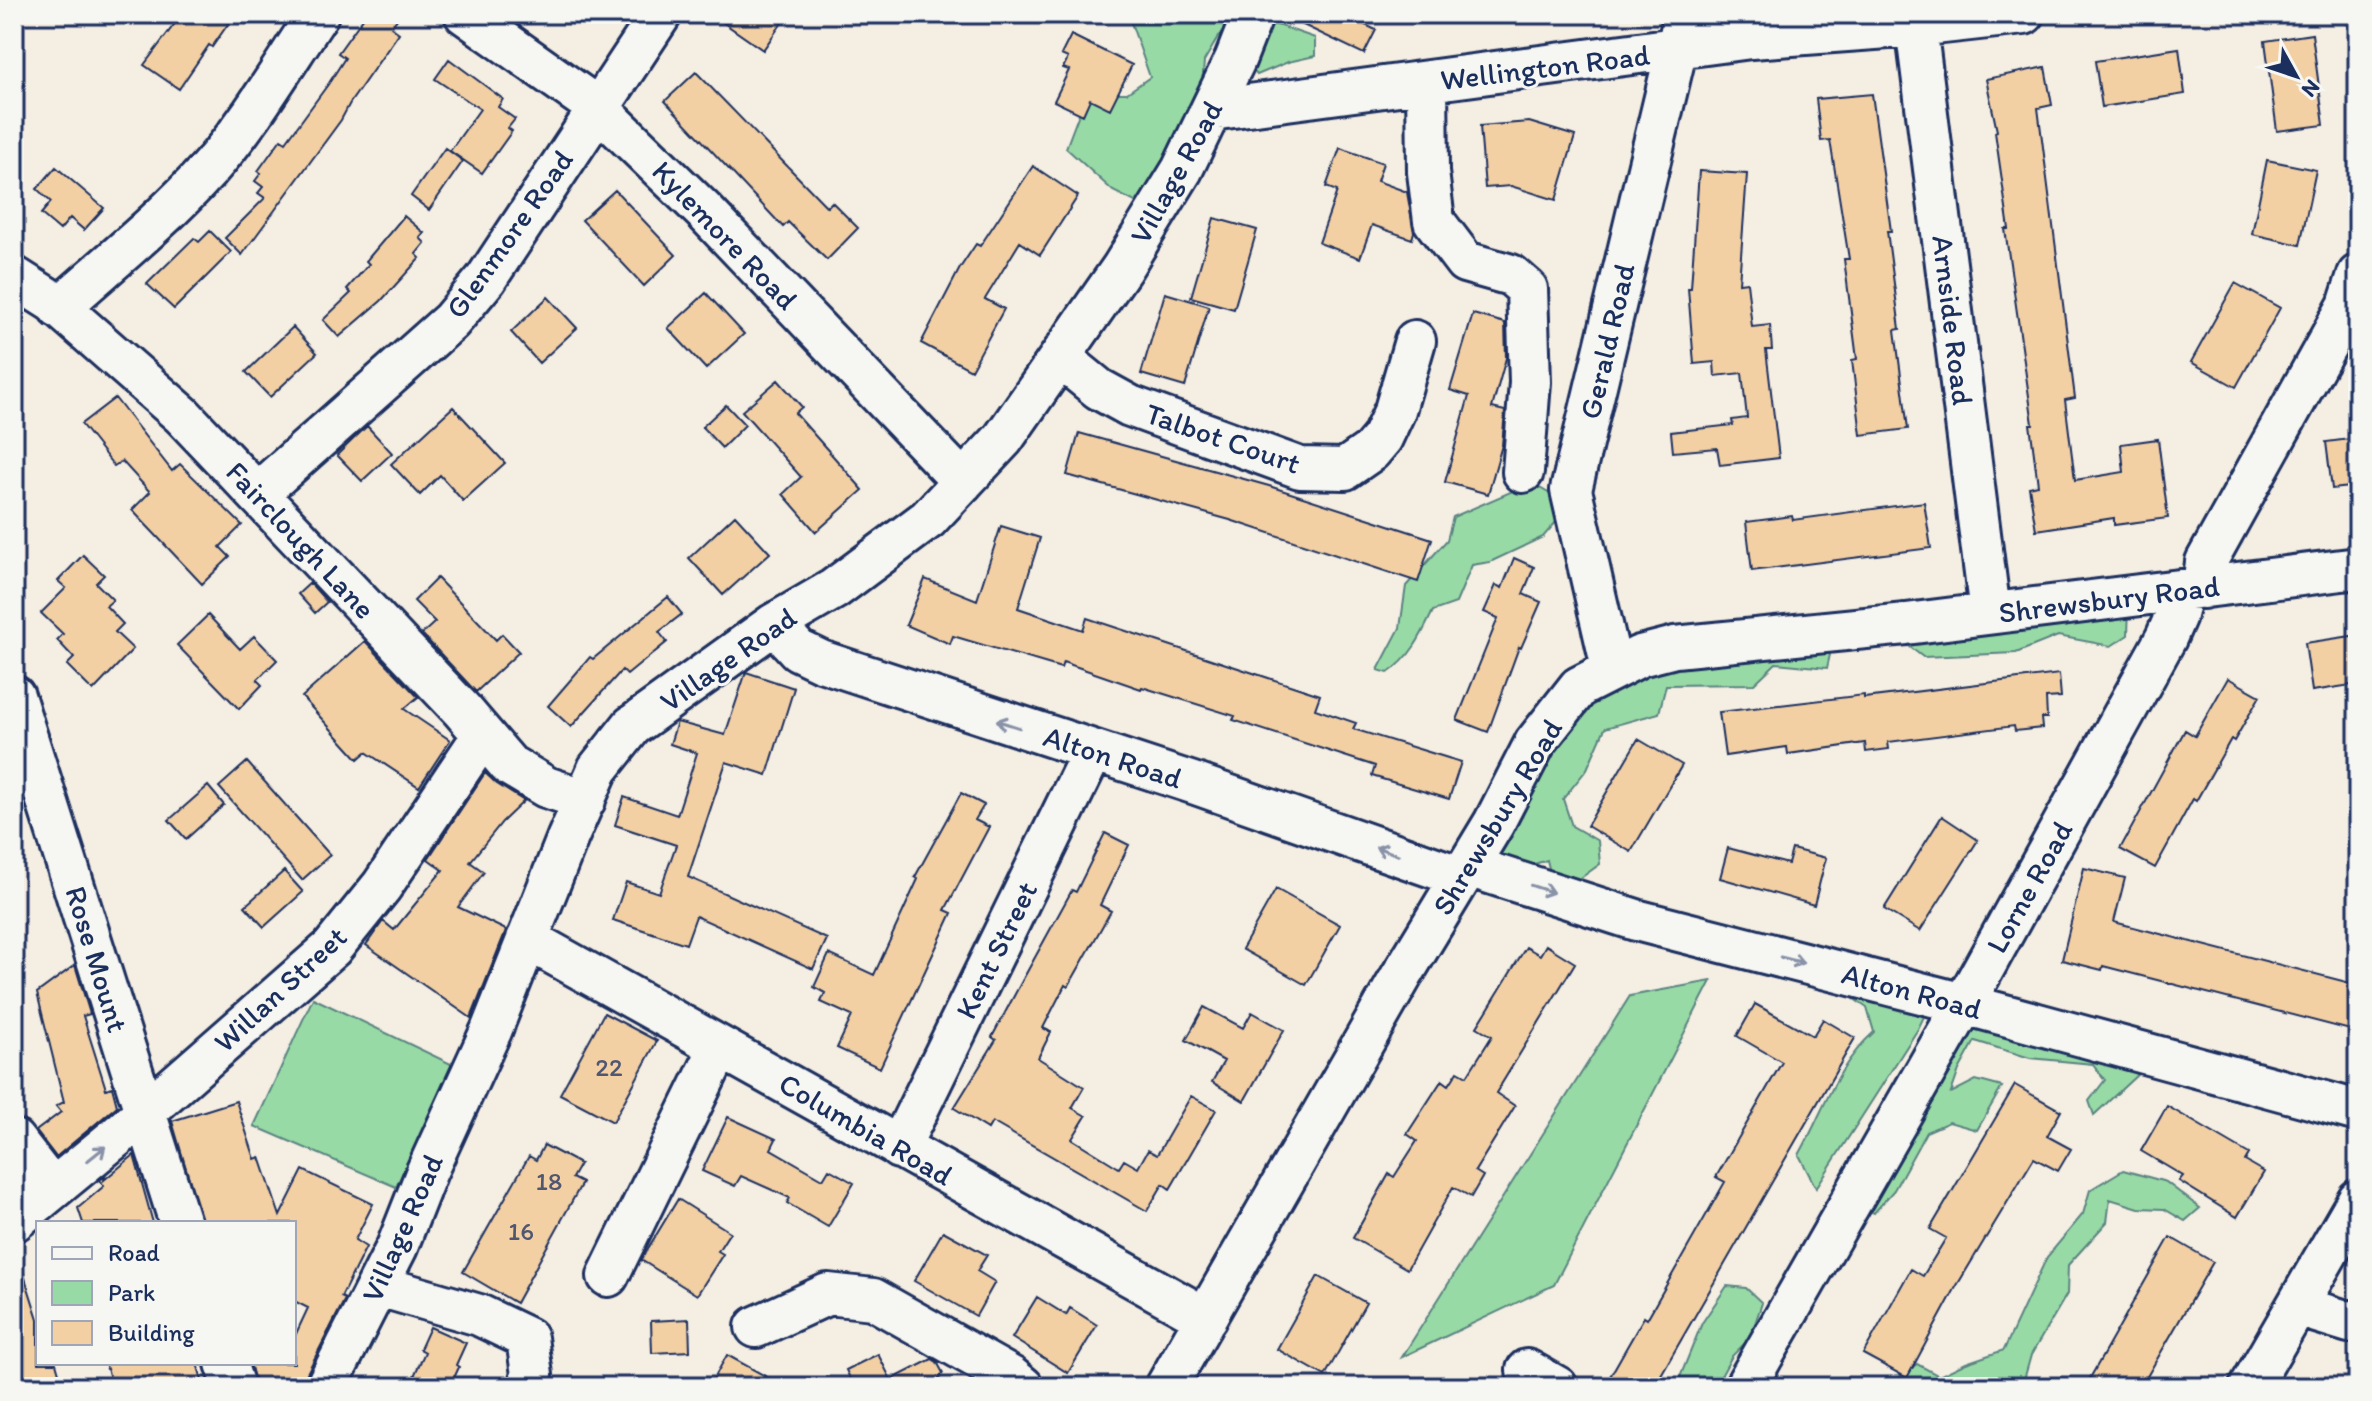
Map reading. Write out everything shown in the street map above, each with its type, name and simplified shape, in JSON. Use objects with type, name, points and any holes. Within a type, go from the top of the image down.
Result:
[{"type":"street","points":[[59,308],[166,213],[208,171],[228,147],[318,14]]},
{"type":"street","name":"Kylemore Road","points":[[465,14],[598,108],[704,211],[963,482]]},
{"type":"street","name":"Glenmore Road","points":[[258,493],[451,321],[486,279],[661,14]]},
{"type":"street","name":"Village Road","points":[[326,1387],[379,1286],[491,1031],[598,769],[632,726],[774,624],[834,589],[928,519],[1003,439],[1122,268],[1182,170],[1235,60],[1253,14]]},
{"type":"street","name":"Wellington Road","points":[[1211,110],[1427,82],[1681,32],[1751,38],[1916,26],[2024,14]]},
{"type":"street","name":"Arnside Road","points":[[1916,26],[1990,613]]},
{"type":"street","name":"Gerald Road","points":[[1612,668],[1571,490],[1681,32]]},
{"type":"street","points":[[1427,82],[1428,172],[1434,221],[1465,262],[1511,275],[1527,289],[1530,382],[1523,472]]},
{"type":"street","name":"Lorne Road","points":[[1745,1387],[1964,1004],[2166,638],[2348,306],[2358,275]]},
{"type":"street","name":"Fairclough Lane","points":[[14,277],[59,308],[182,415],[509,765],[546,787],[585,800]]},
{"type":"street","name":"Talbot Court","points":[[1061,358],[1099,389],[1130,406],[1300,468],[1345,469],[1371,451],[1382,438],[1395,410],[1415,341]]},
{"type":"street","name":"Shrewsbury Road","points":[[1166,1387],[1494,823],[1535,743],[1579,687],[1640,656],[1675,647],[1990,613],[2358,568]]},
{"type":"street","name":"Alton Road","points":[[774,624],[798,650],[821,661],[1464,872],[2358,1111]]},
{"type":"street","name":"Rose Mount","points":[[16,708],[179,1221]]},
{"type":"street","name":"Willan Street","points":[[14,1221],[121,1133],[332,948],[382,886],[483,735]]},
{"type":"street","name":"Kent Street","points":[[899,1148],[1093,751]]},
{"type":"street","name":"Columbia Road","points":[[527,939],[1206,1318]]},
{"type":"street","points":[[608,1276],[720,1047]]},
{"type":"street","points":[[14,1140],[52,1189]]},
{"type":"street","points":[[2250,1387],[2358,1200]]},
{"type":"street","points":[[379,1286],[479,1315],[527,1338],[532,1375],[528,1387]]},
{"type":"street","points":[[756,1327],[828,1294],[873,1299],[1011,1377],[1023,1387]]},
{"type":"street","points":[[2297,1306],[2349,1322],[2358,1320]]},
{"type":"street","points":[[227,1365],[234,1387]]},
{"type":"green space","points":[[1128,14],[1260,14],[1260,19],[1315,38],[1315,56],[1288,62],[1257,75],[1219,36],[1204,61],[1201,100],[1143,206],[1113,191],[1066,148],[1083,103],[1095,93],[1127,93],[1150,77]]},
{"type":"green space","points":[[1531,483],[1557,498],[1564,513],[1543,537],[1490,562],[1472,565],[1456,603],[1433,611],[1415,646],[1396,667],[1388,673],[1378,670],[1400,628],[1406,586],[1447,540],[1453,517]]},
{"type":"green space","points":[[2129,606],[2128,635],[2111,646],[2058,636],[2016,653],[1923,657],[1910,647],[1919,628]]},
{"type":"green space","points":[[1831,650],[1827,668],[1776,663],[1754,684],[1666,685],[1659,713],[1605,728],[1587,769],[1563,799],[1572,826],[1598,841],[1600,864],[1571,885],[1552,881],[1547,860],[1525,867],[1504,863],[1495,848],[1560,718],[1626,668]]},
{"type":"green space","points":[[1711,981],[1554,1285],[1402,1357],[1630,996]]},
{"type":"green space","points":[[1844,992],[1930,1004],[1918,1029],[1816,1188],[1799,1155],[1849,1060],[1874,1032],[1867,1008]]},
{"type":"green space","points":[[313,998],[453,1065],[396,1187],[254,1126]]},
{"type":"green space","points":[[1966,1015],[2137,1058],[2139,1073],[2094,1115],[2089,1101],[2105,1080],[2093,1064],[2030,1058],[1975,1041],[1951,1093],[1976,1080],[2002,1087],[1977,1130],[1949,1122],[1926,1132],[1894,1190],[1874,1213],[1859,1206]]},
{"type":"green space","points":[[2123,1170],[2166,1182],[2200,1208],[2185,1221],[2164,1209],[2139,1208],[2110,1199],[2107,1222],[2068,1265],[2067,1294],[2031,1355],[2022,1387],[1896,1387],[1894,1381],[1917,1364],[1939,1376],[2004,1350],[2047,1257],[2083,1214],[2090,1190]]},
{"type":"green space","points":[[1727,1286],[1746,1288],[1762,1303],[1750,1338],[1732,1356],[1715,1387],[1676,1387],[1702,1323]]},
{"type":"building","points":[[182,14],[235,14],[179,89],[144,65]]},
{"type":"building","points":[[366,14],[401,14],[391,27],[399,33],[341,120],[242,255],[225,238],[265,198],[258,193],[263,187],[255,181],[261,173],[258,171],[281,139],[286,142],[329,83],[345,58],[338,53]]},
{"type":"building","points":[[711,14],[788,14],[763,50]]},
{"type":"building","points":[[1280,14],[1362,14],[1359,22],[1376,30],[1364,54]]},
{"type":"building","points":[[2312,34],[2324,125],[2277,131],[2265,41]]},
{"type":"building","points":[[1071,35],[1132,65],[1110,109],[1090,99],[1083,115],[1054,101],[1069,70],[1063,68],[1068,58],[1061,55]]},
{"type":"building","points":[[2179,48],[2185,94],[2102,107],[2095,61]]},
{"type":"building","points":[[449,59],[503,99],[498,107],[515,119],[508,128],[512,131],[482,173],[450,151],[480,109],[435,79]]},
{"type":"building","points":[[2045,67],[2052,105],[2038,108],[2075,398],[2065,400],[2075,480],[2124,472],[2121,444],[2158,439],[2168,518],[2114,525],[2114,518],[2036,530],[2029,487],[2038,485],[2030,424],[2033,424],[2005,229],[2009,229],[1997,131],[1986,79]]},
{"type":"building","points":[[696,72],[827,207],[832,202],[858,228],[827,260],[788,222],[783,227],[665,101]]},
{"type":"building","points":[[1872,94],[1891,231],[1887,231],[1900,329],[1895,330],[1908,429],[1861,435],[1852,360],[1857,359],[1844,259],[1849,259],[1830,140],[1821,141],[1816,99]]},
{"type":"building","points":[[1529,122],[1575,136],[1556,200],[1511,186],[1485,188],[1480,126]]},
{"type":"building","points":[[445,148],[463,161],[429,210],[411,196]]},
{"type":"building","points":[[1340,148],[1383,163],[1377,181],[1407,192],[1414,232],[1412,239],[1372,225],[1360,258],[1319,243],[1337,191],[1326,187]]},
{"type":"building","points":[[2267,160],[2316,170],[2300,245],[2252,234]]},
{"type":"building","points":[[1033,166],[1078,196],[1040,255],[1020,242],[985,299],[1004,309],[971,370],[921,343],[960,268],[976,244],[980,246]]},
{"type":"building","points":[[56,167],[104,208],[84,230],[70,218],[60,230],[41,214],[51,202],[37,189]]},
{"type":"building","points":[[1699,171],[1747,174],[1739,283],[1747,282],[1752,327],[1770,325],[1772,350],[1766,350],[1779,458],[1720,465],[1717,448],[1673,452],[1671,432],[1733,425],[1732,420],[1747,418],[1742,373],[1715,376],[1714,362],[1694,364],[1688,288],[1691,288]]},
{"type":"building","points":[[615,190],[676,255],[644,286],[582,220]]},
{"type":"building","points":[[404,216],[424,233],[420,238],[425,243],[416,254],[420,258],[381,301],[339,337],[323,320],[351,293],[347,289],[369,264],[366,261]]},
{"type":"building","points":[[1214,218],[1257,230],[1234,309],[1191,297]]},
{"type":"building","points":[[210,231],[231,252],[174,309],[147,284],[194,238],[199,242]]},
{"type":"building","points":[[2235,283],[2280,308],[2236,387],[2191,362]]},
{"type":"building","points":[[706,293],[744,334],[706,369],[668,328]]},
{"type":"building","points":[[1165,293],[1209,306],[1185,387],[1141,374]]},
{"type":"building","points":[[548,297],[577,328],[539,363],[511,332]]},
{"type":"building","points":[[1473,314],[1505,323],[1506,358],[1492,408],[1505,411],[1502,445],[1488,494],[1445,482],[1469,396],[1450,390]]},
{"type":"building","points":[[293,327],[317,353],[270,397],[246,372]]},
{"type":"building","points":[[778,380],[802,407],[795,413],[863,490],[816,532],[783,494],[801,477],[742,411]]},
{"type":"building","points":[[115,398],[172,471],[180,464],[242,525],[220,547],[230,557],[202,584],[132,510],[150,492],[122,461],[114,466],[81,424]]},
{"type":"building","points":[[726,405],[745,425],[722,448],[702,427]]},
{"type":"building","points":[[453,407],[505,463],[463,501],[440,475],[420,495],[391,464]]},
{"type":"building","points":[[367,426],[392,453],[362,481],[337,455]]},
{"type":"building","points":[[1079,433],[1269,486],[1432,539],[1418,582],[1230,520],[1067,475]]},
{"type":"building","points":[[2358,438],[2358,486],[2332,489],[2326,442]]},
{"type":"building","points":[[1924,502],[1931,548],[1752,571],[1746,522],[1792,516],[1793,520]]},
{"type":"building","points":[[735,515],[770,553],[723,595],[689,558]]},
{"type":"building","points":[[1001,526],[1040,538],[1018,608],[1083,630],[1087,618],[1320,695],[1315,709],[1356,723],[1353,729],[1461,762],[1449,799],[1372,776],[1375,766],[1233,720],[1235,716],[1063,662],[1061,668],[953,636],[950,644],[906,625],[925,579],[977,600]]},
{"type":"building","points":[[83,555],[104,575],[96,583],[113,600],[106,606],[123,624],[115,632],[133,649],[93,691],[67,665],[74,658],[57,640],[63,634],[41,613],[66,588],[58,581]]},
{"type":"building","points":[[1514,558],[1534,567],[1523,594],[1541,602],[1519,647],[1488,732],[1457,720],[1498,618],[1484,612],[1496,585],[1502,588]]},
{"type":"building","points":[[437,578],[496,640],[502,634],[519,652],[476,692],[422,634],[435,622],[414,601]]},
{"type":"building","points":[[310,583],[327,602],[315,613],[298,594]]},
{"type":"building","points":[[668,597],[682,614],[659,632],[667,642],[627,675],[622,670],[571,727],[548,706],[590,657],[593,659]]},
{"type":"building","points":[[208,615],[240,649],[254,636],[277,660],[257,680],[262,685],[239,709],[177,645]]},
{"type":"building","points":[[2358,635],[2358,684],[2312,691],[2305,643]]},
{"type":"building","points":[[365,641],[418,697],[404,709],[450,740],[419,787],[366,752],[358,759],[302,697]]},
{"type":"building","points":[[746,672],[794,688],[767,775],[726,762],[688,877],[827,939],[813,969],[696,916],[686,944],[613,920],[626,882],[659,893],[676,845],[615,825],[624,797],[677,815],[697,753],[670,744],[677,722],[725,735]]},
{"type":"building","points":[[2059,674],[2061,697],[2046,698],[2047,718],[2041,718],[2042,728],[2015,731],[2014,726],[1888,742],[1889,749],[1866,752],[1865,743],[1788,754],[1787,747],[1725,756],[1719,712]]},
{"type":"building","points":[[2228,678],[2260,696],[2196,801],[2193,799],[2155,868],[2120,849],[2185,730],[2195,736]]},
{"type":"building","points":[[1638,739],[1682,765],[1631,852],[1587,826]]},
{"type":"building","points":[[247,762],[330,855],[302,880],[219,787]]},
{"type":"building","points":[[485,773],[524,801],[502,822],[470,862],[484,872],[458,907],[506,930],[471,1018],[366,945],[383,921],[394,930],[443,870],[428,859]]},
{"type":"building","points":[[208,786],[224,805],[186,839],[169,820]]},
{"type":"building","points":[[961,793],[984,805],[975,820],[989,827],[945,910],[952,913],[880,1068],[837,1048],[852,1016],[821,1002],[825,993],[814,987],[829,954],[874,975],[918,879],[915,877]]},
{"type":"building","points":[[1942,816],[1978,840],[1920,931],[1884,909]]},
{"type":"building","points":[[1105,833],[1129,845],[1100,905],[1111,911],[1068,987],[1065,985],[1043,1028],[1051,1032],[1038,1058],[1084,1087],[1072,1108],[1086,1116],[1072,1139],[1119,1168],[1124,1160],[1138,1168],[1148,1150],[1157,1155],[1191,1096],[1216,1110],[1170,1189],[1163,1184],[1147,1211],[992,1122],[988,1129],[954,1108],[996,1040],[992,1037],[1072,890],[1076,892]]},
{"type":"building","points":[[1728,848],[1788,864],[1792,849],[1826,858],[1814,905],[1720,878]]},
{"type":"building","points":[[2084,868],[2125,878],[2114,922],[2358,985],[2358,1032],[2103,966],[2102,970],[2062,960]]},
{"type":"building","points":[[284,871],[303,892],[264,927],[245,906]]},
{"type":"building","points":[[1276,889],[1340,925],[1306,985],[1242,949]]},
{"type":"building","points":[[1546,945],[1575,963],[1496,1093],[1515,1106],[1475,1171],[1483,1176],[1471,1197],[1453,1187],[1407,1269],[1353,1238],[1389,1174],[1394,1177],[1417,1141],[1407,1134],[1442,1080],[1449,1085],[1458,1071],[1467,1076],[1492,1036],[1477,1027],[1526,947],[1540,955]]},
{"type":"building","points":[[75,965],[90,1014],[83,1016],[106,1089],[112,1087],[117,1106],[56,1157],[36,1131],[61,1112],[56,1106],[64,1102],[37,993]]},
{"type":"building","points":[[1755,1004],[1813,1036],[1823,1019],[1855,1038],[1654,1387],[1604,1387],[1644,1317],[1647,1319],[1725,1182],[1716,1177],[1782,1062],[1737,1036]]},
{"type":"building","points":[[1204,1007],[1243,1028],[1252,1012],[1284,1030],[1244,1101],[1212,1082],[1224,1061],[1186,1040]]},
{"type":"building","points":[[604,1013],[657,1041],[613,1122],[560,1094]]},
{"type":"building","points":[[2015,1085],[2061,1111],[2047,1136],[2071,1149],[2058,1171],[2034,1158],[1956,1287],[1907,1378],[1863,1354],[1911,1269],[1923,1276],[1946,1238],[1930,1229]]},
{"type":"building","points":[[236,1101],[255,1159],[260,1157],[280,1216],[303,1170],[373,1204],[355,1240],[366,1247],[303,1387],[256,1387],[250,1365],[296,1365],[296,1334],[308,1308],[296,1302],[296,1221],[201,1221],[172,1121]]},
{"type":"building","points":[[2167,1106],[2249,1154],[2245,1161],[2264,1172],[2237,1217],[2179,1181],[2183,1176],[2141,1151]]},
{"type":"building","points":[[728,1117],[776,1139],[771,1149],[823,1179],[829,1169],[854,1183],[828,1227],[787,1203],[790,1198],[741,1176],[735,1186],[702,1171]]},
{"type":"building","points":[[544,1145],[580,1164],[572,1178],[582,1183],[516,1303],[463,1272],[529,1156],[536,1160]]},
{"type":"building","points":[[134,1155],[152,1221],[82,1221],[78,1208],[104,1186],[100,1180],[105,1176],[104,1180]]},
{"type":"building","points":[[678,1199],[730,1232],[718,1251],[723,1254],[697,1295],[641,1260]]},
{"type":"building","points":[[943,1231],[987,1255],[977,1271],[995,1282],[976,1316],[914,1281]]},
{"type":"building","points":[[2170,1237],[2213,1262],[2141,1387],[2085,1387]]},
{"type":"building","points":[[19,1259],[36,1313],[36,1365],[57,1365],[63,1387],[24,1387],[14,1355],[14,1260]]},
{"type":"building","points":[[1318,1276],[1366,1303],[1325,1376],[1277,1349]]},
{"type":"building","points":[[1037,1297],[1066,1315],[1070,1308],[1097,1325],[1068,1373],[1012,1338]]},
{"type":"building","points":[[689,1319],[690,1351],[652,1353],[651,1321]]},
{"type":"building","points":[[430,1327],[466,1343],[450,1387],[415,1387],[419,1378],[414,1376],[425,1352],[420,1349]]},
{"type":"building","points":[[878,1354],[891,1380],[932,1359],[943,1373],[934,1387],[854,1387],[846,1370]]},
{"type":"building","points":[[727,1355],[785,1387],[709,1387]]},
{"type":"building","points":[[106,1365],[198,1365],[204,1387],[113,1387]]}]
